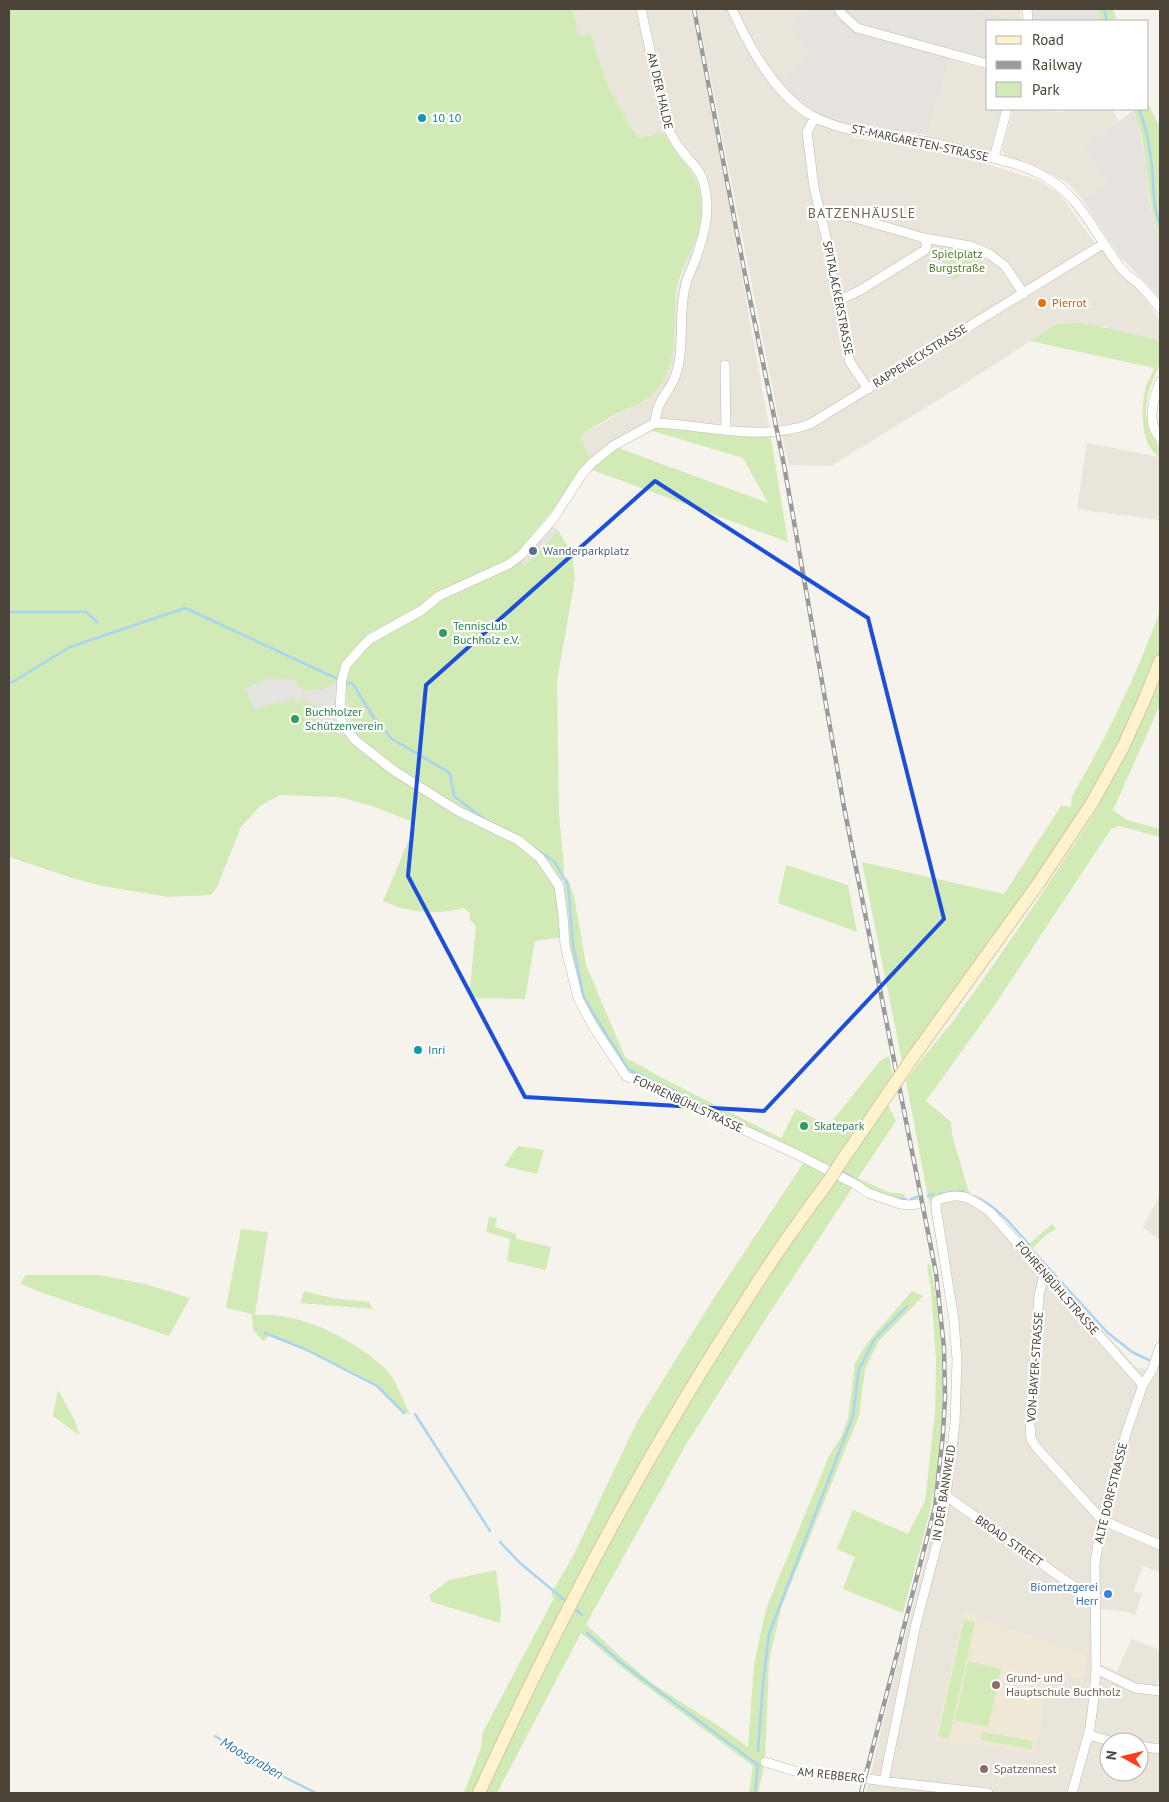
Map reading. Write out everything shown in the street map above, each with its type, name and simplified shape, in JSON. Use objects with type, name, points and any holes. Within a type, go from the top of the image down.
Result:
[{"type":"main road","points":[[478,1793],[575,1594],[686,1396],[748,1297],[802,1217],[1077,827],[1123,746],[1144,703],[1160,661]]},
{"type":"street","name":"AN DER HALDE","points":[[641,9],[666,124],[672,137],[696,167],[703,180],[707,202],[707,220],[703,240],[685,287],[682,307],[682,350],[677,374],[660,401],[655,423]]},
{"type":"street","name":"ST.-MARGARETEN-STRASSE","points":[[732,9],[741,29],[781,90],[815,117],[870,134],[925,142],[994,158],[1028,169],[1047,178],[1065,190],[1123,270],[1160,308]]},
{"type":"street","points":[[839,9],[857,28],[986,63]]},
{"type":"street","points":[[994,158],[1007,110]]},
{"type":"street","name":"SPITALACKERSTRASSE","points":[[815,117],[806,132],[814,186],[850,362],[868,389]]},
{"type":"street","points":[[821,213],[852,216],[924,238],[970,246],[989,254],[1005,266],[1024,294]]},
{"type":"street","points":[[837,302],[859,291],[925,250],[927,244],[924,238]]},
{"type":"street","name":"RAPPENECKSTRASSE","points":[[655,423],[760,432],[798,428],[821,418],[1103,244]]},
{"type":"street","points":[[725,365],[724,401],[726,430]]},
{"type":"street","points":[[1160,382],[1154,398],[1152,411],[1153,423],[1160,438]]},
{"type":"street","name":"FOHRENBÜHLSTRASSE","points":[[655,423],[613,446],[592,463],[582,474],[553,519],[521,555],[509,564],[440,596],[405,621],[370,639],[346,665],[342,681],[340,708],[342,721],[355,740],[393,770],[458,811],[518,840],[540,858],[559,886],[565,945],[578,998],[593,1026],[626,1076],[659,1089],[798,1155],[855,1184],[868,1193],[900,1204],[918,1204]]},
{"type":"street","name":"FOHRENBÜHLSTRASSE","points":[[936,1201],[945,1197],[958,1196],[972,1199],[990,1212],[1143,1385]]},
{"type":"street","name":"IN DER BANNWEID","points":[[884,1780],[916,1624],[938,1540],[946,1496],[955,1423],[956,1360],[954,1320],[936,1201]]},
{"type":"street","name":"VON-BAYER-STRASSE","points":[[1044,1275],[1039,1295],[1030,1424],[1032,1439],[1037,1448],[1102,1520],[1160,1545]]},
{"type":"street","name":"ALTE DORFSTRASSE","points":[[1072,1793],[1089,1734],[1094,1697],[1096,1669],[1095,1564],[1102,1520],[1115,1470],[1143,1385],[1156,1361],[1160,1347]]},
{"type":"street","name":"BROAD STREET","points":[[946,1496],[1096,1602]]},
{"type":"street","points":[[1096,1669],[1135,1688],[1160,1691]]},
{"type":"street","points":[[1089,1734],[1099,1737]]},
{"type":"street","name":"AM REBBERG","points":[[764,1762],[798,1772],[840,1774],[898,1783],[988,1793]]},
{"type":"street","points":[[895,1793],[898,1783]]},
{"type":"highlighted area","points":[[655,481],[868,618],[944,919],[764,1111],[525,1097],[408,876],[426,685]]},
{"type":"shaded area","points":[[581,9],[691,9],[723,172],[770,432],[655,423],[592,463],[580,436],[621,412],[648,400],[679,284],[702,222],[694,178],[670,146],[663,133],[640,138],[630,127],[618,106],[605,80],[591,34],[579,37],[573,11]]},
{"type":"shaded area","points":[[697,9],[811,9],[799,16],[802,43],[811,54],[836,125],[854,138],[923,148],[949,59],[986,69],[986,110],[1002,110],[987,164],[1037,180],[1059,193],[1091,238],[1143,296],[1160,322],[1160,340],[1128,334],[1105,327],[1056,324],[972,379],[831,466],[789,465]]},
{"type":"shaded area","points":[[811,9],[974,9],[1014,20],[986,20],[986,59],[952,50],[927,135],[854,125],[836,125],[815,117],[777,84],[810,54],[791,26],[799,16]]},
{"type":"shaded area","points":[[974,9],[1021,9],[1021,20],[1014,20]]},
{"type":"shaded area","points":[[1032,9],[1098,9],[1101,20],[1032,20]]},
{"type":"shaded area","points":[[1013,110],[1063,112],[1064,110],[1113,110],[1119,121],[1086,147],[1108,184],[1082,199],[1069,184],[1037,166],[1005,156],[1002,149]]},
{"type":"shaded area","points":[[1134,110],[1145,156],[1150,202],[1160,239],[1160,298],[1118,254],[1082,199],[1108,184],[1085,147]]},
{"type":"shaded area","points":[[1087,443],[1160,457],[1160,520],[1077,509]]},
{"type":"shaded area","name":"Wanderparkplatz","points":[[551,525],[558,530],[525,566],[519,559]]},
{"type":"shaded area","points":[[267,678],[294,680],[304,691],[324,689],[334,683],[342,684],[346,687],[352,725],[350,733],[341,736],[335,730],[324,736],[317,706],[304,700],[295,702],[294,699],[254,709],[245,689]]},
{"type":"shaded area","points":[[948,1194],[992,1210],[1137,1368],[1147,1369],[1151,1363],[1160,1334],[1160,1572],[1143,1566],[1134,1591],[1142,1594],[1135,1615],[1127,1612],[1100,1609],[1100,1664],[1117,1672],[1131,1639],[1160,1650],[1160,1676],[1156,1688],[1160,1688],[1160,1793],[866,1793],[942,1495],[951,1422],[953,1360],[950,1319],[929,1202]],"holes":[[[964,1613],[1086,1656],[1047,1674],[1042,1717]]]},
{"type":"shaded area","points":[[1160,1195],[1160,1240],[1143,1227]]},
{"type":"shaded area","name":"Grund- und Hauptschule Buchholz","points":[[964,1613],[1087,1655],[1083,1678],[1047,1674],[1042,1721],[1034,1754],[934,1740]]},
{"type":"shaded area","points":[[903,1660],[906,1660],[884,1769],[879,1768],[880,1760],[883,1760]]},
{"type":"green space","points":[[9,9],[581,9],[573,12],[579,36],[591,34],[605,80],[630,127],[640,138],[663,133],[698,186],[702,221],[678,284],[673,352],[665,378],[657,390],[646,400],[611,417],[580,436],[592,463],[613,446],[768,503],[743,458],[646,429],[655,423],[770,432],[788,542],[587,468],[519,551],[508,561],[438,593],[371,642],[407,623],[458,589],[519,559],[525,566],[558,530],[572,554],[575,579],[557,681],[559,814],[564,867],[563,880],[560,884],[565,882],[567,877],[574,896],[586,965],[625,1057],[664,1079],[781,1138],[796,1109],[825,1124],[833,1120],[880,1061],[889,1056],[893,1075],[881,1091],[896,1121],[858,1178],[888,1192],[905,1194],[901,1203],[855,1184],[763,1323],[687,1443],[586,1624],[653,1684],[748,1747],[754,1665],[766,1609],[829,1456],[841,1437],[848,1419],[855,1363],[867,1343],[912,1291],[923,1296],[879,1341],[865,1369],[859,1416],[781,1608],[769,1662],[765,1762],[758,1793],[749,1793],[753,1766],[625,1670],[581,1633],[497,1793],[464,1793],[481,1748],[483,1732],[554,1598],[551,1594],[574,1554],[637,1422],[712,1301],[806,1159],[626,1074],[578,998],[565,937],[535,941],[525,999],[469,998],[476,926],[470,920],[470,913],[464,908],[444,912],[423,912],[383,901],[416,823],[372,806],[339,797],[280,795],[260,806],[241,827],[217,887],[211,895],[168,897],[102,886],[9,857]]},
{"type":"green space","points":[[1098,9],[1113,9],[1117,20],[1101,20]]},
{"type":"green space","points":[[1149,106],[1160,127],[1160,239],[1152,207],[1139,125],[1133,110],[1149,110]]},
{"type":"green space","name":"Spielplatz Burgstraße","points":[[950,246],[969,250],[983,259],[954,280],[936,251]]},
{"type":"green space","points":[[1080,323],[1160,340],[1159,363],[1147,399],[1146,416],[1150,432],[1160,447],[1160,457],[1153,452],[1148,444],[1143,425],[1144,394],[1154,368],[1030,341],[1056,324]]},
{"type":"green space","points":[[1160,611],[1160,705],[1113,810],[1127,820],[1160,829],[1160,837],[1119,826],[1111,829],[992,1009],[926,1101],[951,1122],[952,1135],[970,1196],[940,1196],[929,1202],[906,1081],[991,969],[1099,806],[1087,801],[1073,825],[960,985],[902,1061],[862,862],[1004,894],[1061,806],[1071,807],[1072,796],[1120,706]]},
{"type":"green space","points":[[786,865],[848,885],[857,932],[778,903]]},
{"type":"green space","points":[[518,1146],[544,1150],[537,1174],[504,1166]]},
{"type":"green space","points":[[489,1217],[497,1218],[495,1227],[516,1234],[516,1239],[551,1247],[546,1270],[507,1261],[510,1239],[486,1232]]},
{"type":"green space","points":[[1052,1224],[1056,1229],[1046,1235],[1030,1251],[1026,1247]]},
{"type":"green space","points":[[241,1229],[268,1232],[255,1315],[271,1315],[301,1320],[329,1331],[356,1346],[387,1370],[410,1414],[395,1406],[375,1385],[350,1371],[270,1335],[263,1341],[253,1330],[252,1314],[226,1308]]},
{"type":"green space","points":[[930,1263],[942,1354],[943,1384],[940,1445],[931,1506],[903,1613],[843,1589],[855,1557],[837,1549],[853,1510],[908,1534],[925,1501],[935,1412],[936,1360],[931,1289],[927,1267]]},
{"type":"green space","points":[[25,1275],[100,1275],[145,1284],[190,1298],[169,1336],[21,1284]]},
{"type":"green space","points":[[304,1291],[332,1298],[369,1302],[373,1309],[300,1303]]},
{"type":"green space","points":[[58,1390],[75,1421],[79,1435],[53,1416]]},
{"type":"green space","points":[[496,1570],[501,1610],[500,1623],[432,1602],[429,1595],[449,1580]]},
{"type":"green space","points":[[964,1620],[975,1622],[949,1739],[938,1736]]},
{"type":"green space","points":[[968,1661],[1001,1669],[988,1727],[955,1720]]},
{"type":"green space","points":[[982,1732],[1033,1741],[1032,1749],[981,1740]]},
{"type":"waterway","points":[[1104,9],[1107,20]]},
{"type":"waterway","points":[[1139,110],[1149,145],[1154,201],[1160,225]]},
{"type":"waterway","points":[[9,684],[70,647],[185,608],[340,680]]},
{"type":"waterway","points":[[9,612],[86,612],[97,622]]},
{"type":"waterway","points":[[345,682],[353,684],[374,718],[392,739],[450,773],[454,796],[484,819]]},
{"type":"waterway","points":[[532,847],[554,861],[568,885],[573,945],[584,998],[628,1069],[657,1083]]},
{"type":"waterway","points":[[667,1087],[760,1133]]},
{"type":"waterway","points":[[840,1170],[856,1180]]},
{"type":"waterway","points":[[940,1194],[960,1191],[965,1193]]},
{"type":"waterway","points":[[928,1196],[933,1194]]},
{"type":"waterway","points":[[973,1196],[997,1210],[1029,1245]]},
{"type":"waterway","points":[[911,1199],[917,1197]]},
{"type":"waterway","points":[[897,1199],[906,1199]]},
{"type":"waterway","points":[[1032,1250],[1107,1332],[1132,1352],[1149,1360]]},
{"type":"waterway","points":[[758,1751],[769,1634],[853,1416],[859,1369],[874,1340],[907,1306]]},
{"type":"waterway","points":[[265,1333],[307,1350],[377,1386],[404,1413]]},
{"type":"waterway","points":[[415,1414],[490,1531]]},
{"type":"waterway","points":[[500,1542],[520,1563],[568,1603]]},
{"type":"waterway","points":[[574,1608],[582,1615]]},
{"type":"waterway","points":[[587,1633],[624,1665],[758,1765]]},
{"type":"waterway","name":"Moosgraben","points":[[215,1736],[260,1765],[316,1793]]},
{"type":"waterway","points":[[755,1793],[758,1765]]},
{"type":"railway","points":[[694,9],[784,465],[844,807],[936,1273],[944,1348],[945,1397],[943,1434],[935,1507],[861,1793]]},
{"type":"place","name":"10 10","points":[[422,118]]},
{"type":"place","name":"Pierrot","points":[[1042,303]]},
{"type":"place","name":"Wanderparkplatz","points":[[533,551]]},
{"type":"place","name":"Tennisclub Buchholz e.V.","points":[[443,633]]},
{"type":"place","name":"Buchholzer Schützenverein","points":[[295,719]]},
{"type":"place","name":"Inri","points":[[418,1050]]},
{"type":"place","name":"Skatepark","points":[[804,1126]]},
{"type":"place","name":"Biometzgerei Herr","points":[[1108,1594]]},
{"type":"place","name":"Grund- und Hauptschule Buchholz","points":[[996,1685]]},
{"type":"place","name":"Spatzennest","points":[[984,1769]]},
{"type":"district","name":"BATZENHÄUSLE","points":[[862,213]]}]
